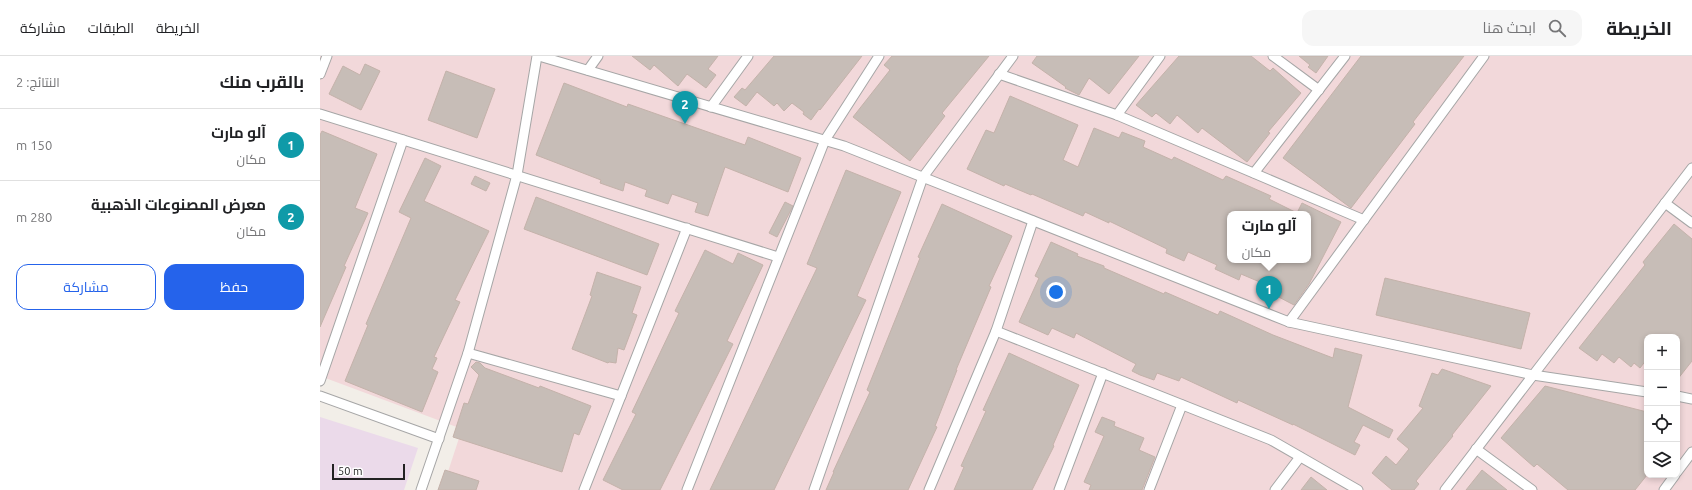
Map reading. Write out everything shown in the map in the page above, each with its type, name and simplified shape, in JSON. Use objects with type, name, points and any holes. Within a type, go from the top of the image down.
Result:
[{"type":"street","points":[[320,74],[327,56]]},
{"type":"street","points":[[421,490],[468,353],[517,175],[538,56],[844,146],[1289,322],[1533,376],[1644,392]]},
{"type":"street","points":[[588,70],[598,56]]},
{"type":"street","points":[[711,107],[748,56]]},
{"type":"street","points":[[686,490],[824,140],[879,56]]},
{"type":"street","points":[[814,490],[923,177],[1013,56]]},
{"type":"street","points":[[1118,115],[1160,56]]},
{"type":"street","points":[[1273,56],[1319,90]]},
{"type":"street","points":[[1254,173],[1344,56]]},
{"type":"street","points":[[1289,322],[1484,56]]},
{"type":"street","points":[[999,74],[1118,115],[1364,220]]},
{"type":"street","points":[[320,114],[778,257]]},
{"type":"street","points":[[320,381],[403,140]]},
{"type":"street","points":[[1445,490],[1692,168]]},
{"type":"street","points":[[1665,203],[1692,223]]},
{"type":"street","points":[[929,490],[996,331],[1033,221]]},
{"type":"street","points":[[584,490],[687,228]]},
{"type":"street","points":[[996,331],[1272,440],[1358,490]]},
{"type":"street","points":[[468,353],[621,396]]},
{"type":"street","points":[[1059,490],[1104,374]]},
{"type":"street","points":[[320,396],[438,439]]},
{"type":"street","points":[[1680,397],[1692,399]]},
{"type":"street","points":[[1149,490],[1182,405]]},
{"type":"street","points":[[1476,449],[1532,490]]},
{"type":"street","points":[[1680,468],[1692,452]]},
{"type":"street","points":[[1275,490],[1300,457]]},
{"type":"street","points":[[1664,490],[1673,478]]},
{"type":"shaded area","points":[[320,56],[1692,56],[1692,490],[442,490],[462,429],[320,376]]},
{"type":"shaded area","points":[[320,417],[418,448],[404,490],[320,490]]},
{"type":"building","points":[[632,56],[718,56],[708,69],[716,75],[706,88],[687,74],[678,86],[654,65],[650,70]]},
{"type":"building","points":[[774,56],[862,56],[811,120],[803,114],[804,112],[792,103],[784,111],[777,103],[774,106],[757,92],[746,106],[734,97],[742,88],[745,90]]},
{"type":"building","points":[[892,56],[989,56],[942,113],[945,116],[910,161],[853,117],[890,70],[884,65]]},
{"type":"building","points":[[1037,56],[1139,56],[1109,94],[1089,78],[1079,95],[1065,88],[1066,87],[1032,63]]},
{"type":"building","points":[[1179,56],[1251,56],[1270,71],[1273,68],[1301,93],[1268,132],[1270,133],[1247,162],[1202,128],[1198,133],[1177,115],[1170,124],[1156,113],[1152,117],[1136,105]]},
{"type":"building","points":[[1299,56],[1328,56],[1316,73],[1308,67],[1310,65]]},
{"type":"building","points":[[1361,56],[1464,56],[1413,122],[1415,124],[1351,208],[1283,158]]},
{"type":"building","points":[[365,64],[380,71],[361,110],[329,94],[343,66],[360,75]]},
{"type":"building","points":[[446,71],[495,89],[477,138],[428,120]]},
{"type":"building","points":[[564,83],[627,107],[628,104],[745,145],[748,137],[801,158],[788,192],[725,167],[708,216],[695,212],[698,203],[672,194],[668,204],[645,196],[647,190],[625,182],[623,191],[600,183],[601,180],[536,155]]},
{"type":"building","points":[[1010,96],[1078,125],[1063,160],[1078,167],[1094,128],[1119,138],[1122,132],[1145,141],[1143,147],[1172,160],[1174,157],[1223,180],[1226,176],[1271,196],[1269,199],[1293,211],[1227,211],[1227,263],[1311,263],[1311,211],[1298,211],[1302,203],[1341,222],[1309,284],[1294,305],[1273,294],[1274,292],[1265,288],[1267,285],[1241,274],[1239,280],[1215,269],[1217,265],[1188,252],[1184,261],[1166,253],[1167,249],[1109,221],[1109,223],[1085,212],[1083,216],[1032,194],[1031,195],[1005,184],[1004,186],[967,169],[986,130],[994,133]]},
{"type":"building","points":[[322,131],[377,154],[355,208],[368,213],[344,266],[346,267],[320,327],[320,135]]},
{"type":"building","points":[[425,158],[441,166],[424,201],[489,231],[455,300],[460,302],[434,357],[437,358],[432,369],[438,372],[422,412],[345,381],[368,325],[366,324],[411,218],[399,212]]},
{"type":"building","points":[[846,170],[901,192],[857,296],[866,300],[774,490],[710,490],[817,268],[807,264]]},
{"type":"building","points":[[475,176],[490,183],[486,191],[471,184]]},
{"type":"building","points":[[536,197],[659,244],[647,275],[524,229]]},
{"type":"building","points":[[785,202],[793,206],[777,237],[769,233]]},
{"type":"building","points":[[942,204],[1012,236],[989,286],[991,287],[956,370],[935,426],[937,427],[908,490],[826,490],[870,392],[867,390],[920,258],[918,257]]},
{"type":"building","points":[[1674,224],[1692,239],[1692,361],[1680,376],[1680,334],[1644,334],[1644,363],[1640,368],[1634,363],[1631,367],[1619,357],[1614,363],[1602,354],[1597,361],[1579,348],[1645,265],[1643,262]]},
{"type":"building","points":[[1051,242],[1078,254],[1077,256],[1104,266],[1104,268],[1164,294],[1165,292],[1218,315],[1220,311],[1273,335],[1333,358],[1335,348],[1362,355],[1348,407],[1393,430],[1389,438],[1363,425],[1354,442],[1360,445],[1355,455],[1293,424],[1238,400],[1237,403],[1181,377],[1179,381],[1157,373],[1154,380],[1140,375],[1132,371],[1136,364],[1076,333],[1074,338],[1052,328],[1048,335],[1019,322],[1039,278],[1035,276]]},
{"type":"building","points":[[705,250],[733,264],[738,253],[763,265],[727,341],[733,344],[660,490],[623,490],[603,480],[636,414],[632,412],[679,313],[675,311]]},
{"type":"building","points":[[597,272],[641,287],[632,313],[637,315],[624,350],[618,348],[616,363],[608,363],[572,349],[592,296],[590,295]]},
{"type":"building","points":[[1385,278],[1530,313],[1521,349],[1376,315]]},
{"type":"building","points":[[1009,353],[1079,385],[1053,445],[1054,446],[1032,490],[954,490],[964,467],[961,466],[986,411],[983,410]]},
{"type":"building","points":[[476,362],[480,363],[485,368],[539,388],[540,386],[591,406],[579,435],[574,433],[562,472],[453,437],[464,403],[468,404],[479,375],[471,367]]},
{"type":"building","points":[[1442,369],[1491,386],[1416,481],[1419,484],[1414,490],[1392,490],[1372,473],[1386,456],[1396,465],[1409,449],[1397,439],[1423,408],[1419,406],[1432,373],[1438,375]]},
{"type":"building","points":[[1545,386],[1644,411],[1645,478],[1635,490],[1568,490],[1537,464],[1534,467],[1501,438]]},
{"type":"building","points":[[1102,417],[1115,422],[1114,426],[1144,438],[1139,450],[1155,457],[1142,490],[1089,490],[1091,485],[1084,482],[1104,436],[1095,432]]},
{"type":"building","points":[[445,470],[479,481],[476,490],[438,490]]},
{"type":"building","points":[[1482,470],[1507,490],[1466,490]]},
{"type":"building","points":[[1311,477],[1327,490],[1301,490]]},
{"type":"place","name":"معرض المصنوعات الذهبية","points":[[685,124]]},
{"type":"place","name":"آلو مارت","points":[[1269,309]]}]
